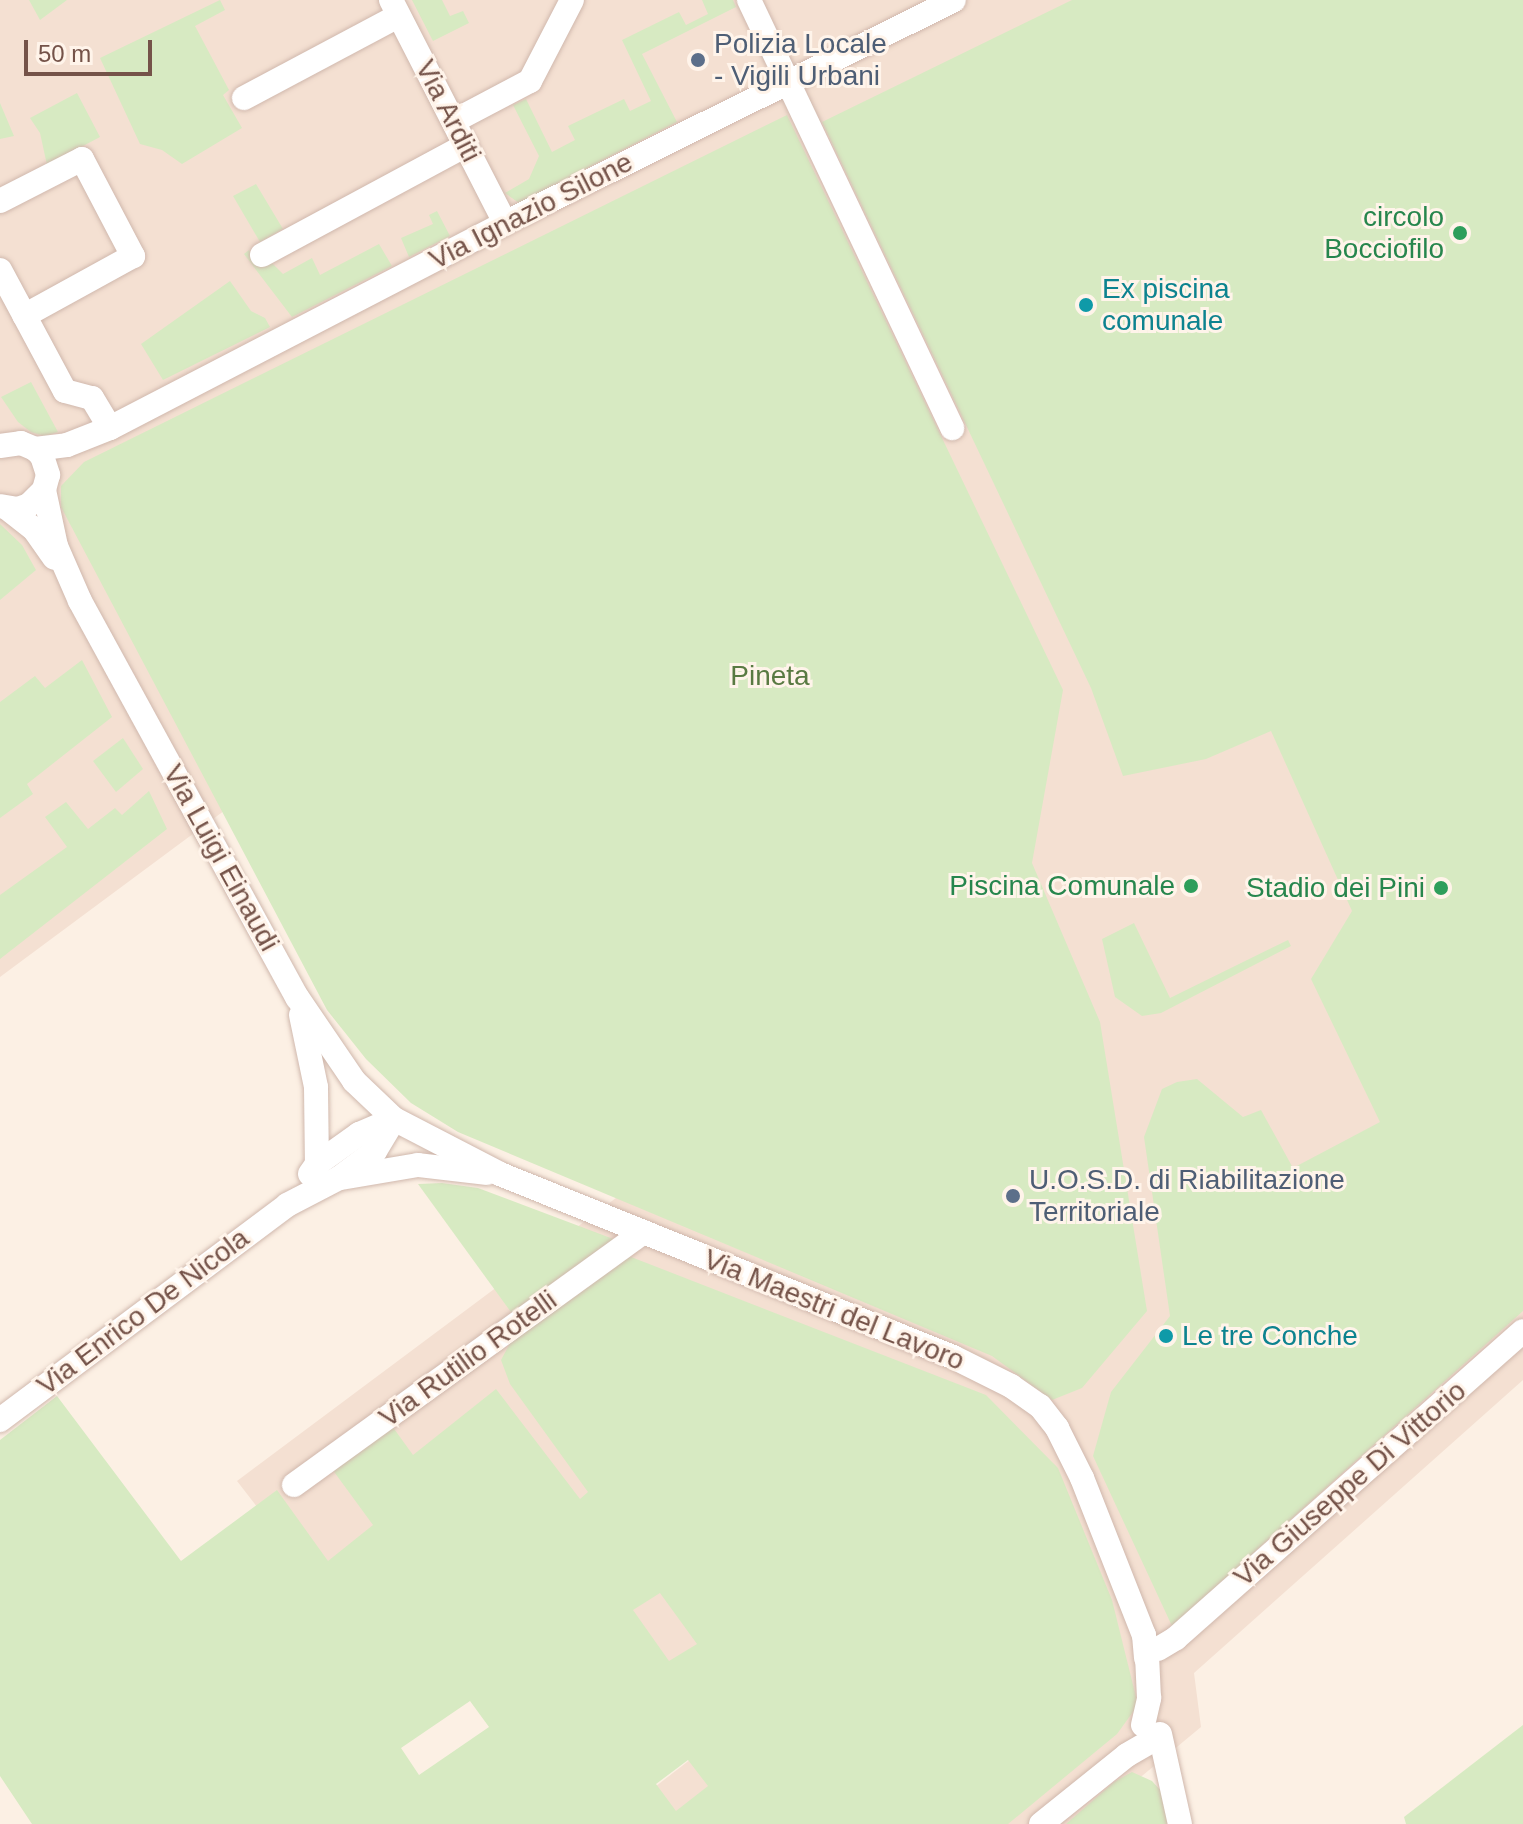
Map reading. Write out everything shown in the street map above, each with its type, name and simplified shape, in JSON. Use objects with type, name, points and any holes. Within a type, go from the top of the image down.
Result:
[{"type":"street","points":[[454,121],[530,81],[572,0]]},
{"type":"street","name":"Via Ignazio Silone","points":[[19,446],[67,445],[110,428],[505,223],[954,0]]},
{"type":"street","points":[[755,2],[789,83],[952,428]]},
{"type":"street","points":[[244,98],[394,8]]},
{"type":"street","name":"Via Arditi","points":[[394,8],[505,223]]},
{"type":"street","points":[[262,255],[466,145]]},
{"type":"street","points":[[0,201],[82,159],[133,256],[24,316]]},
{"type":"street","points":[[0,270],[65,391],[92,398],[110,428]]},
{"type":"street","points":[[0,423],[19,446]]},
{"type":"street","name":"Via Ignazio Silone","points":[[4,507],[29,505],[46,482],[110,428]]},
{"type":"street","name":"Via Luigi Einaudi","points":[[19,446],[46,466],[56,546],[71,581],[297,997],[354,1081],[394,1119]]},
{"type":"street","name":"Via Luigi Einaudi","points":[[4,507],[34,529],[71,581]]},
{"type":"street","points":[[297,997],[316,1087],[317,1164]]},
{"type":"street","points":[[287,1205],[317,1164],[359,1134],[394,1119]]},
{"type":"street","points":[[287,1205],[339,1178],[375,1151],[394,1119]]},
{"type":"street","name":"Via Maestri del Lavoro","points":[[394,1119],[500,1174],[953,1357],[1011,1386],[1040,1406],[1070,1450],[1157,1652],[1157,1699],[1146,1737]]},
{"type":"street","points":[[339,1178],[418,1165],[500,1174]]},
{"type":"street","name":"Via Enrico De Nicola","points":[[0,1420],[287,1205]]},
{"type":"street","name":"Via Rutilio Rotelli","points":[[294,1485],[643,1232]]},
{"type":"street","name":"Via Giuseppe Di Vittorio","points":[[1157,1652],[1523,1331]]},
{"type":"street","points":[[1041,1824],[1146,1737],[1168,1770],[1180,1824]]},
{"type":"shaded area","points":[[0,0],[1523,0],[1523,1380],[1194,1673],[1201,1727],[1084,1824],[607,1824],[713,1742],[341,1615],[237,1481],[699,1136],[240,799],[0,977]]},
{"type":"green space","points":[[29,0],[67,0],[40,20]]},
{"type":"green space","points":[[220,0],[225,10],[195,26],[229,90],[223,95],[242,128],[182,164],[162,150],[140,144],[100,58]]},
{"type":"green space","points":[[412,0],[442,0],[450,16],[463,11],[469,23],[433,41]]},
{"type":"green space","points":[[702,0],[733,0],[736,7],[642,54],[677,122],[519,203],[505,193],[529,179],[539,156],[513,105],[526,99],[552,152],[575,140],[568,126],[624,99],[630,111],[651,101],[622,40],[679,12],[686,25],[708,14]]},
{"type":"green space","points":[[1072,0],[1523,0],[1523,1311],[1172,1626],[1093,1456],[1111,1392],[1170,1316],[1144,1137],[1162,1089],[1177,1082],[1197,1079],[1243,1117],[1261,1110],[1293,1168],[1380,1122],[1311,979],[1352,911],[1271,731],[1206,759],[1123,776],[1091,688],[822,122]]},
{"type":"green space","points":[[77,93],[100,137],[47,165],[40,133],[30,118]]},
{"type":"green space","points":[[0,103],[14,136],[0,139]]},
{"type":"green space","name":"Pineta","points":[[787,115],[1063,690],[1032,863],[1100,1022],[1147,1311],[1082,1388],[1052,1400],[992,1356],[458,1132],[411,1103],[366,1059],[327,1010],[61,507],[61,486],[84,462]]},
{"type":"green space","points":[[256,184],[283,229],[260,242],[233,196]]},
{"type":"green space","points":[[437,211],[450,236],[409,257],[401,238],[433,224],[429,215]]},
{"type":"green space","points":[[379,244],[392,266],[292,317],[244,254],[249,250],[259,266],[269,260],[283,274],[312,258],[320,275]]},
{"type":"green space","points":[[230,281],[251,311],[265,318],[270,327],[163,380],[141,344]]},
{"type":"green space","points":[[31,382],[58,432],[44,436],[31,432],[18,422],[1,397]]},
{"type":"green space","points":[[0,524],[22,545],[36,570],[0,600]]},
{"type":"green space","points":[[82,660],[112,717],[27,784],[33,794],[0,818],[0,702],[35,676],[45,688]]},
{"type":"green space","points":[[123,738],[143,769],[116,792],[93,761]]},
{"type":"green space","points":[[149,791],[167,829],[0,959],[0,895],[67,847],[45,817],[66,802],[88,829],[115,808],[122,815]]},
{"type":"green space","points":[[1134,923],[1170,998],[1288,940],[1291,946],[1161,1013],[1142,1016],[1115,997],[1102,939]]},
{"type":"green space","points":[[442,1183],[478,1188],[616,1240],[513,1315],[418,1184]]},
{"type":"green space","points":[[626,1255],[986,1395],[1058,1468],[1112,1600],[1138,1705],[1117,1734],[1008,1824],[32,1824],[0,1776],[0,1440],[57,1396],[181,1561],[277,1490],[328,1561],[373,1525],[332,1469],[392,1426],[413,1455],[496,1389],[580,1499],[588,1492],[510,1384],[501,1360],[515,1334]],"holes":[[[660,1593],[697,1644],[669,1661],[633,1610]],[[470,1701],[489,1727],[419,1775],[401,1748]],[[688,1760],[708,1786],[676,1811],[656,1784]]]},
{"type":"green space","points":[[1523,1725],[1523,1824],[1406,1824],[1404,1817]]},
{"type":"green space","points":[[1132,1772],[1152,1781],[1169,1800],[1173,1824],[1066,1824],[1114,1782]]},
{"type":"place","name":"Polizia Locale - Vigili Urbani","points":[[698,60]]},
{"type":"place","name":"circolo Bocciofilo","points":[[1460,233]]},
{"type":"place","name":"Ex piscina comunale","points":[[1086,305]]},
{"type":"place","name":"Piscina Comunale","points":[[1191,886]]},
{"type":"place","name":"Stadio dei Pini","points":[[1441,888]]},
{"type":"place","name":"U.O.S.D. di Riabilitazione Territoriale","points":[[1013,1196]]},
{"type":"place","name":"Le tre Conche","points":[[1166,1336]]}]
